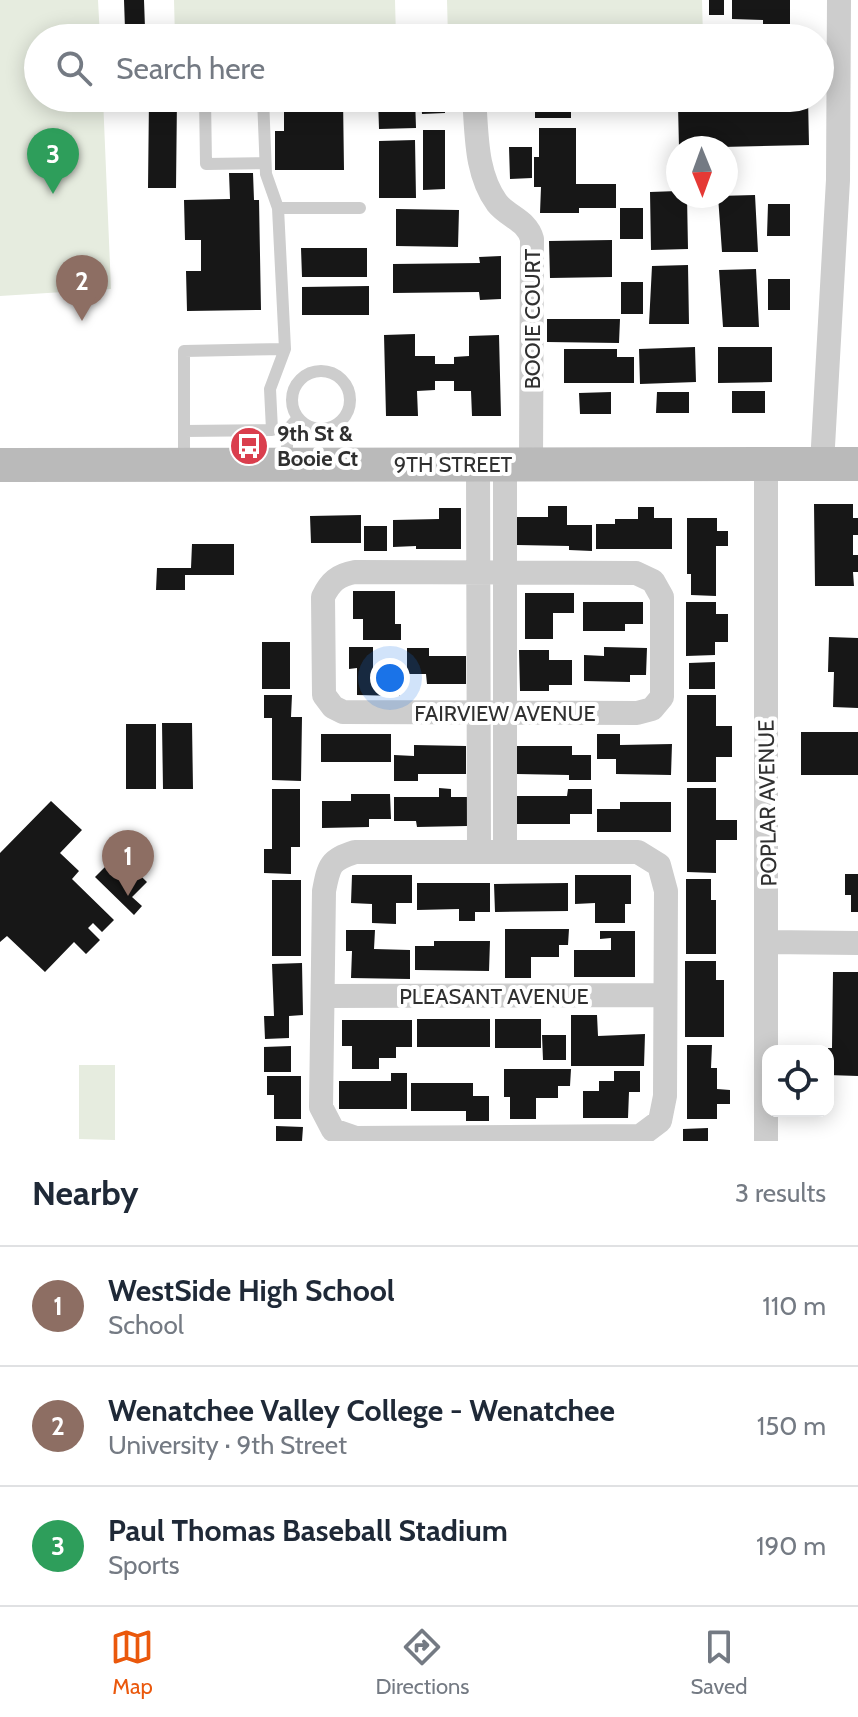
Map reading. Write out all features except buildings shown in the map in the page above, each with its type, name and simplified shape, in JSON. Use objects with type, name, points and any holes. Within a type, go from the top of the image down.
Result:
[{"type":"street","points":[[822,464],[848,179],[839,0]]},
{"type":"street","name":"BOOIE COURT","points":[[475,112],[477,144],[487,186],[498,205],[526,226],[532,239],[504,464]]},
{"type":"street","name":"9TH STREET","points":[[0,465],[184,448],[286,464],[322,446],[504,464],[858,464]]},
{"type":"street","points":[[479,852],[478,573],[504,464]]},
{"type":"street","points":[[504,464],[505,852]]},
{"type":"street","name":"POPLAR AVENUE","points":[[766,465],[766,1141]]},
{"type":"street","name":"FAIRVIEW AVENUE","points":[[636,573],[653,581],[662,597],[662,697],[652,709],[637,713],[343,712],[333,707],[324,695],[323,597],[328,586],[341,574],[505,574],[636,573]]},
{"type":"street","points":[[355,852],[505,852],[638,852],[659,865],[666,891],[665,1096],[660,1121],[640,1136],[356,1138],[333,1130],[321,1107],[324,891],[328,870],[337,858],[355,852]]},
{"type":"street","points":[[768,942],[858,943]]},
{"type":"street","name":"PLEASANT AVENUE","points":[[323,996],[664,995]]},
{"type":"lane","points":[[205,112],[206,164],[265,163]]},
{"type":"lane","points":[[263,112],[266,174],[278,208],[285,349],[270,389],[272,430],[184,448],[184,351],[285,349]]},
{"type":"lane","points":[[278,208],[360,208]]},
{"type":"lane","points":[[318,371],[337,375],[348,390],[349,408],[322,446],[314,428],[298,418],[292,402],[293,393],[302,378],[318,371]]},
{"type":"lane","points":[[286,464],[288,429],[298,418]]},
{"type":"shaded area","points":[[0,0],[98,0],[99,24],[24,24],[24,112],[104,112],[111,289],[0,296]]},
{"type":"shaded area","points":[[174,0],[395,0],[396,24],[175,24]]},
{"type":"shaded area","points":[[447,0],[702,0],[703,24],[448,24]]},
{"type":"shaded area","points":[[79,1065],[115,1065],[115,1140],[79,1139]]},
{"type":"place","name":"Paul Thomas Baseball Stadium","points":[[53,194]]},
{"type":"place","name":"Wenatchee Valley College - Wenatchee","points":[[82,321]]},
{"type":"place","name":"9th St & Booie Ct","points":[[249,446]]},
{"type":"place","name":"WestSide High School","points":[[128,896]]}]
